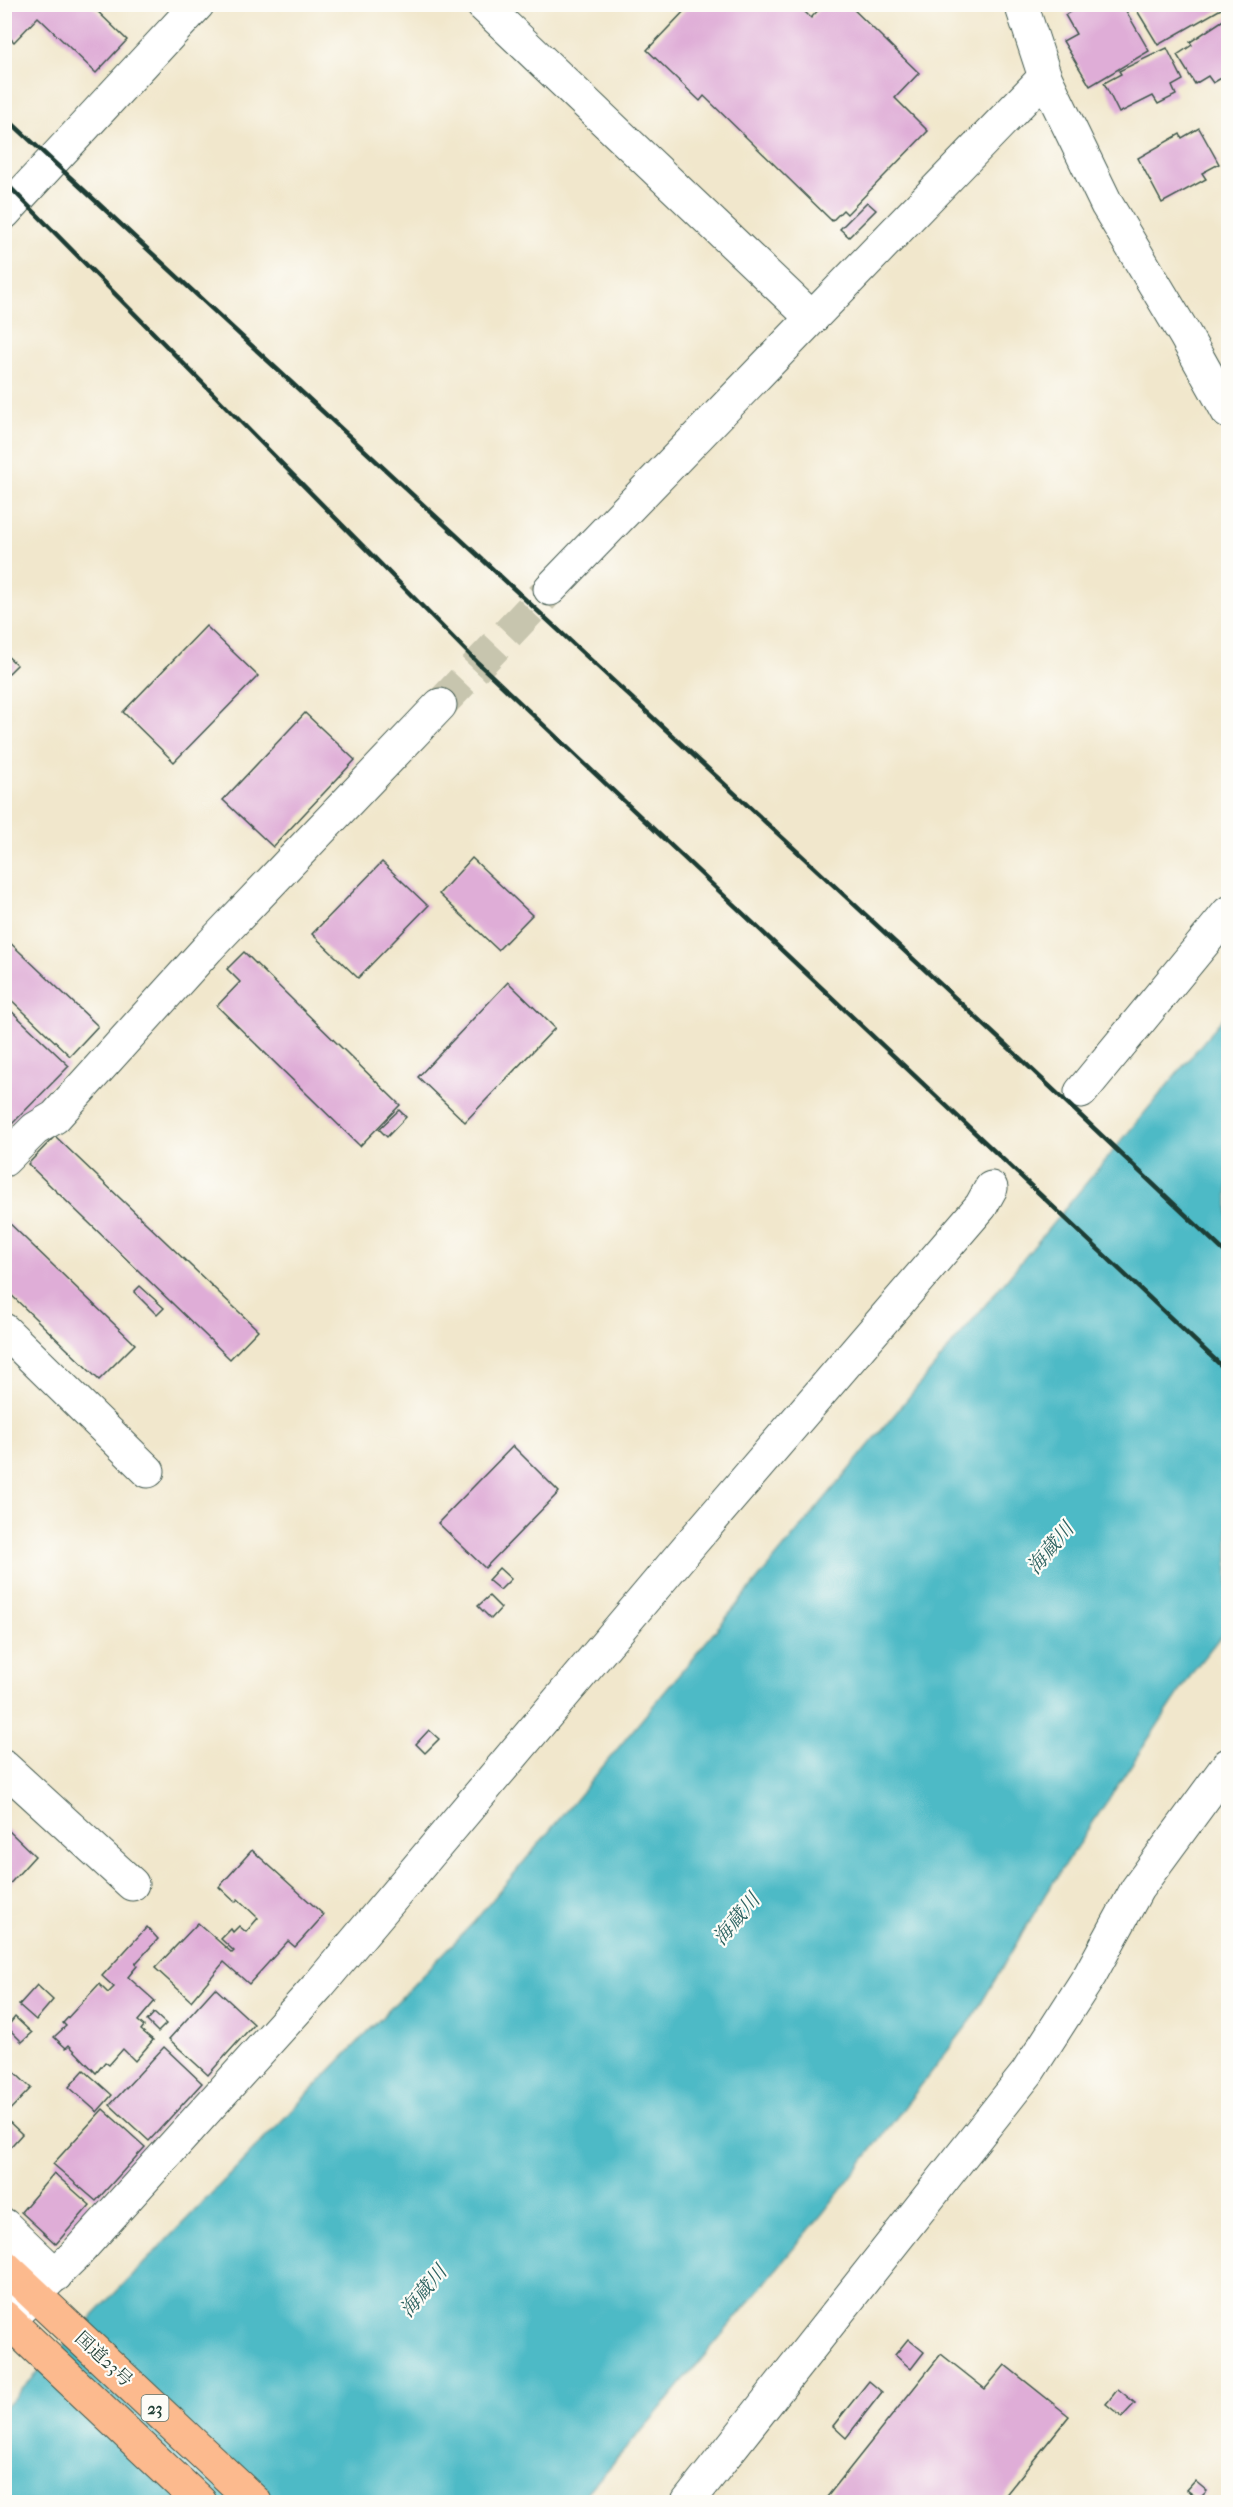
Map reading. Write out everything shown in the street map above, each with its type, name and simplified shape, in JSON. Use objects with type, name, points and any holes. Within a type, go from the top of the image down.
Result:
[{"type":"highway","name":"国道23号","points":[[4,2266],[49,2295],[255,2502]]},
{"type":"highway","name":"国道23号","points":[[11,2325],[200,2502]]},
{"type":"street","points":[[4,213],[198,4]]},
{"type":"street","points":[[482,4],[812,318]]},
{"type":"street","points":[[1021,4],[1045,77],[1107,205],[1228,412]]},
{"type":"street","points":[[550,589],[1045,77]]},
{"type":"street","points":[[4,1160],[35,1129],[55,1117],[208,948],[440,705]]},
{"type":"street","points":[[1081,1092],[1228,913]]},
{"type":"street","points":[[11,2325],[49,2295],[318,1986],[694,1540],[981,1206],[991,1188]]},
{"type":"street","points":[[4,1330],[148,1471]]},
{"type":"street","points":[[688,2502],[1028,2073],[1090,1975],[1137,1889],[1228,1765]]},
{"type":"street","points":[[4,1767],[132,1884]]},
{"type":"street","points":[[4,2225],[49,2295]]},
{"type":"water","name":"海蔵川","points":[[1228,1012],[1228,1627],[1197,1666],[1046,1893],[972,2019],[823,2213],[651,2420],[579,2502],[5,2502],[4,2408],[474,1922]]},
{"type":"building","points":[[4,4],[90,4],[127,40],[96,73],[38,17],[14,42],[4,32]]},
{"type":"building","points":[[687,4],[797,4],[811,18],[824,4],[848,4],[919,73],[895,98],[928,131],[847,214],[843,210],[832,221],[704,96],[700,101],[647,50],[689,6]]},
{"type":"building","points":[[1082,4],[1122,4],[1149,51],[1090,86],[1063,41],[1076,34],[1065,15]]},
{"type":"building","points":[[1133,4],[1228,4],[1228,5],[1158,45]]},
{"type":"building","points":[[1228,17],[1228,74],[1213,83],[1208,76],[1195,84],[1177,55],[1192,45],[1190,42]]},
{"type":"building","points":[[1167,48],[1183,80],[1172,86],[1176,95],[1158,104],[1153,96],[1119,113],[1104,83],[1121,74],[1119,71]]},
{"type":"building","points":[[1199,128],[1219,164],[1202,173],[1206,179],[1162,203],[1138,158],[1180,134],[1182,138]]},
{"type":"building","points":[[867,202],[876,210],[849,237],[840,229]]},
{"type":"building","points":[[206,626],[258,676],[174,762],[123,712]]},
{"type":"building","points":[[4,653],[17,665],[4,678]]},
{"type":"building","points":[[305,713],[355,760],[273,847],[223,800]]},
{"type":"building","points":[[472,858],[532,915],[498,950],[439,894]]},
{"type":"building","points":[[382,862],[428,906],[358,978],[312,934]]},
{"type":"building","points":[[4,937],[98,1026],[70,1056],[4,993]]},
{"type":"building","points":[[244,952],[400,1105],[360,1146],[217,1006],[240,982],[227,969]]},
{"type":"building","points":[[508,982],[555,1028],[465,1122],[418,1077]]},
{"type":"building","points":[[4,1004],[69,1066],[12,1124],[4,1116]]},
{"type":"building","points":[[399,1110],[406,1117],[387,1137],[379,1129]]},
{"type":"building","points":[[55,1136],[258,1330],[230,1359],[28,1164]]},
{"type":"building","points":[[4,1218],[135,1344],[99,1380],[4,1288]]},
{"type":"building","points":[[140,1286],[164,1308],[157,1315],[134,1292]]},
{"type":"building","points":[[513,1446],[559,1492],[485,1568],[438,1523]]},
{"type":"building","points":[[499,1568],[511,1579],[500,1590],[488,1580]]},
{"type":"building","points":[[489,1596],[501,1608],[491,1619],[478,1606]]},
{"type":"building","points":[[429,1730],[439,1739],[425,1753],[416,1744]]},
{"type":"building","points":[[7,1829],[35,1856],[4,1890],[4,1833]]},
{"type":"building","points":[[252,1850],[324,1915],[295,1947],[288,1941],[249,1984],[224,1962],[191,2001],[155,1968],[198,1923],[232,1953],[234,1951],[221,1939],[231,1929],[233,1932],[239,1926],[246,1932],[258,1918],[238,1899],[235,1902],[219,1887]]},
{"type":"building","points":[[147,1927],[158,1939],[135,1964],[137,1966],[128,1977],[155,2001],[138,2021],[144,2026],[141,2030],[153,2040],[135,2061],[123,2049],[109,2065],[105,2062],[96,2073],[69,2045],[66,2048],[54,2037],[66,2026],[63,2023],[99,1984],[108,1993],[114,1987],[102,1976]]},
{"type":"building","points":[[37,1985],[53,2000],[36,2020],[19,2005]]},
{"type":"building","points":[[215,1988],[254,2024],[208,2075],[169,2039]]},
{"type":"building","points":[[154,2013],[166,2024],[158,2032],[147,2021]]},
{"type":"building","points":[[15,2017],[32,2033],[22,2042],[7,2027]]},
{"type":"building","points":[[164,2047],[202,2083],[149,2141],[110,2105]]},
{"type":"building","points":[[84,2070],[112,2095],[97,2112],[69,2087]]},
{"type":"building","points":[[14,2072],[31,2088],[4,2116],[4,2083]]},
{"type":"building","points":[[103,2109],[145,2147],[96,2201],[53,2164]]},
{"type":"building","points":[[4,2117],[22,2134],[4,2154]]},
{"type":"building","points":[[54,2173],[90,2205],[56,2244],[21,2212]]},
{"type":"building","points":[[908,2339],[924,2352],[911,2369],[895,2355]]},
{"type":"building","points":[[941,2354],[985,2389],[1005,2365],[1069,2416],[1000,2502],[823,2502]]},
{"type":"building","points":[[869,2381],[882,2392],[846,2438],[833,2426]]},
{"type":"building","points":[[1118,2389],[1135,2403],[1122,2417],[1106,2404]]},
{"type":"building","points":[[1195,2481],[1207,2491],[1199,2499],[1187,2490]]},
{"type":"tunnel","points":[[440,705],[550,589]]},
{"type":"railway","points":[[4,116],[1007,1046],[1228,1255]]},
{"type":"railway","points":[[4,181],[478,663],[1228,1372]]}]
